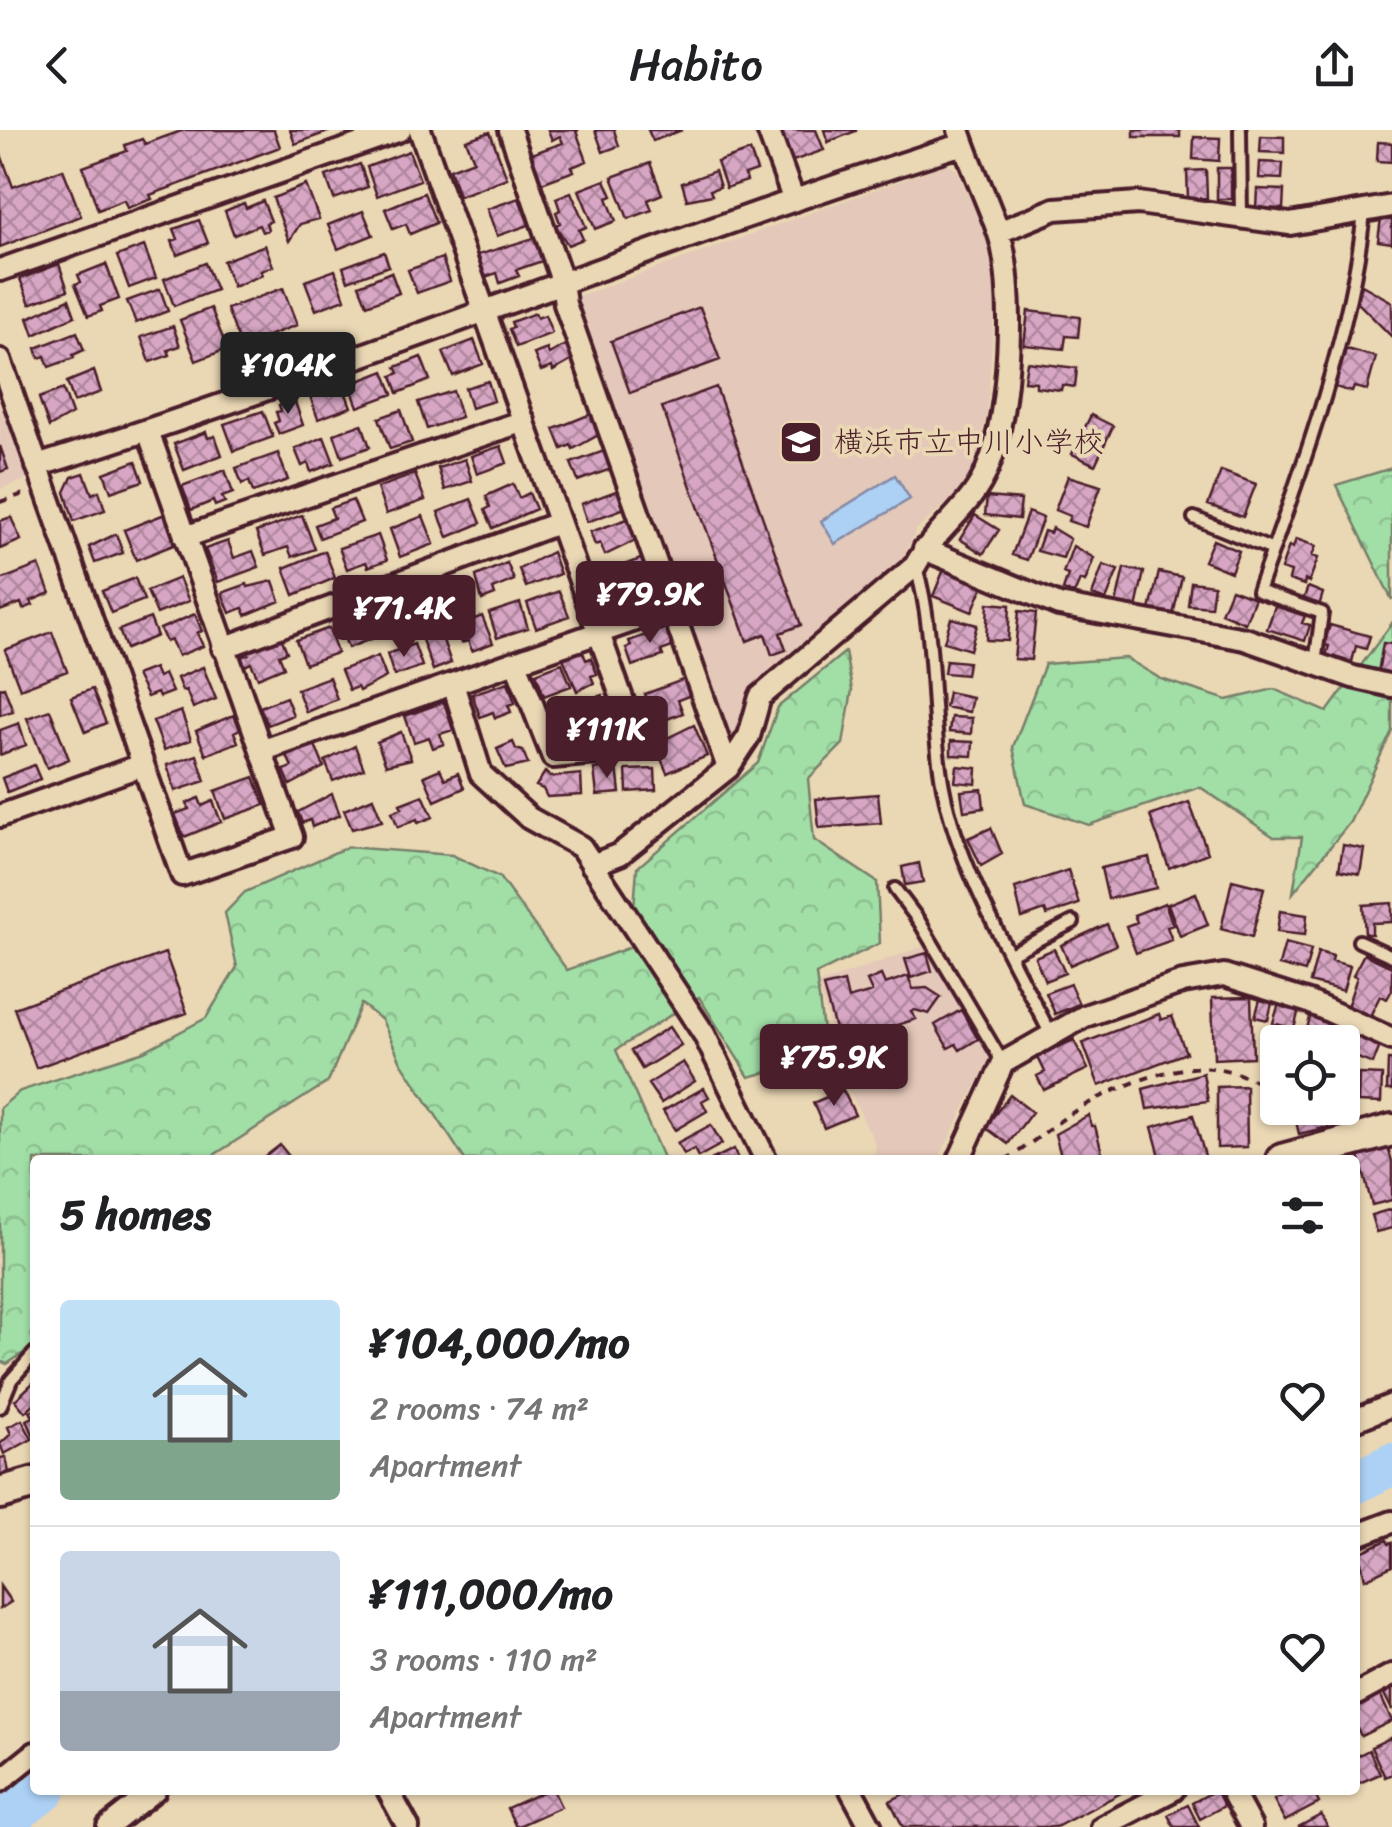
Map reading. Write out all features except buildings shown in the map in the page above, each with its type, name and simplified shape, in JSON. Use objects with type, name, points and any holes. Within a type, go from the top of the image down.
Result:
[{"type":"main road","points":[[1300,1155],[1392,1130]]},
{"type":"main road","points":[[0,1494],[30,1485]]},
{"type":"street","points":[[0,270],[400,130]]},
{"type":"street","points":[[420,130],[640,749],[554,757],[516,663]]},
{"type":"street","points":[[510,130],[562,281],[566,304],[728,768]]},
{"type":"street","points":[[768,130],[794,198]]},
{"type":"street","points":[[37,466],[148,431],[961,137],[999,232],[1007,273],[1010,323],[1003,403],[989,466],[971,498],[920,557],[760,697],[749,736],[728,768],[620,854],[592,865]]},
{"type":"street","points":[[999,232],[1055,209],[1138,203],[1290,224],[1392,206]]},
{"type":"street","points":[[0,360],[182,875],[292,837],[148,431]]},
{"type":"street","points":[[185,537],[524,421]]},
{"type":"street","points":[[223,648],[558,523]]},
{"type":"street","points":[[920,557],[1060,605],[1245,639],[1392,686]]},
{"type":"street","points":[[262,751],[672,607]]},
{"type":"street","points":[[452,684],[482,774],[529,818],[581,847],[704,1034],[764,1155]]},
{"type":"street","points":[[0,816],[142,765]]},
{"type":"street","points":[[961,1155],[1003,1062],[1085,1016],[1182,982],[1224,976],[1309,1002],[1392,1038]]},
{"type":"street","points":[[1360,1418],[1392,1405]]},
{"type":"street","points":[[1360,1534],[1392,1522]]},
{"type":"street","points":[[1360,1692],[1392,1676]]},
{"type":"street","points":[[0,1781],[30,1757]]},
{"type":"street","points":[[108,1827],[149,1795]]},
{"type":"street","points":[[391,1795],[408,1827]]},
{"type":"street","points":[[854,1795],[871,1827]]},
{"type":"street","points":[[1102,1827],[1163,1795]]},
{"type":"street","points":[[1234,1795],[1251,1827]]},
{"type":"lane","points":[[1240,130],[1241,219]]},
{"type":"lane","points":[[1314,664],[1322,613],[1258,591],[1315,426],[1354,280],[1364,211]]},
{"type":"lane","points":[[1194,518],[1273,550]]},
{"type":"lane","points":[[920,557],[935,741],[955,836],[1050,1033]]},
{"type":"lane","points":[[895,889],[919,921],[1003,1062]]},
{"type":"lane","points":[[1010,954],[1073,922]]},
{"type":"lane","points":[[1359,941],[1392,956]]},
{"type":"lane","points":[[0,1408],[11,1380],[30,1359]]},
{"type":"path","points":[[1012,1155],[1073,1112],[1121,1086],[1190,1068],[1215,1068],[1260,1083]]},
{"type":"shaded area","name":"横浜市立中川小学校","points":[[947,164],[957,170],[985,233],[996,289],[987,412],[974,472],[958,493],[916,530],[895,574],[872,588],[819,638],[751,692],[742,727],[729,749],[571,299]]},
{"type":"shaded area","points":[[0,388],[30,478],[0,489]]},
{"type":"shaded area","points":[[927,945],[991,1056],[941,1155],[875,1155],[875,1143],[844,1080],[818,984]]},
{"type":"green space","points":[[1392,468],[1392,600],[1336,485]]},
{"type":"green space","points":[[1392,623],[1392,731],[1350,822],[1293,893],[1302,837],[1274,837],[1200,787],[1089,825],[1025,804],[1013,747],[1045,664],[1126,658],[1161,679],[1227,700],[1274,689],[1327,712]]},
{"type":"green space","points":[[845,652],[852,690],[843,744],[808,779],[814,840],[877,882],[880,943],[816,974],[826,1056],[749,1077],[699,997],[616,1050],[662,1155],[462,1155],[401,1062],[382,1020],[361,1004],[328,1082],[214,1155],[30,1155],[30,1348],[7,1364],[0,1361],[0,1108],[20,1091],[144,1051],[206,1018],[237,967],[225,913],[245,892],[347,847],[452,855],[499,877],[567,970],[631,947],[637,868],[758,763],[778,707]]},
{"type":"water","points":[[895,475],[910,499],[835,544],[821,521]]},
{"type":"waterway","points":[[1360,1480],[1392,1464]]},
{"type":"waterway","points":[[0,1824],[38,1795]]},
{"type":"place","name":"横浜市立中川小学校","points":[[801,442]]}]
